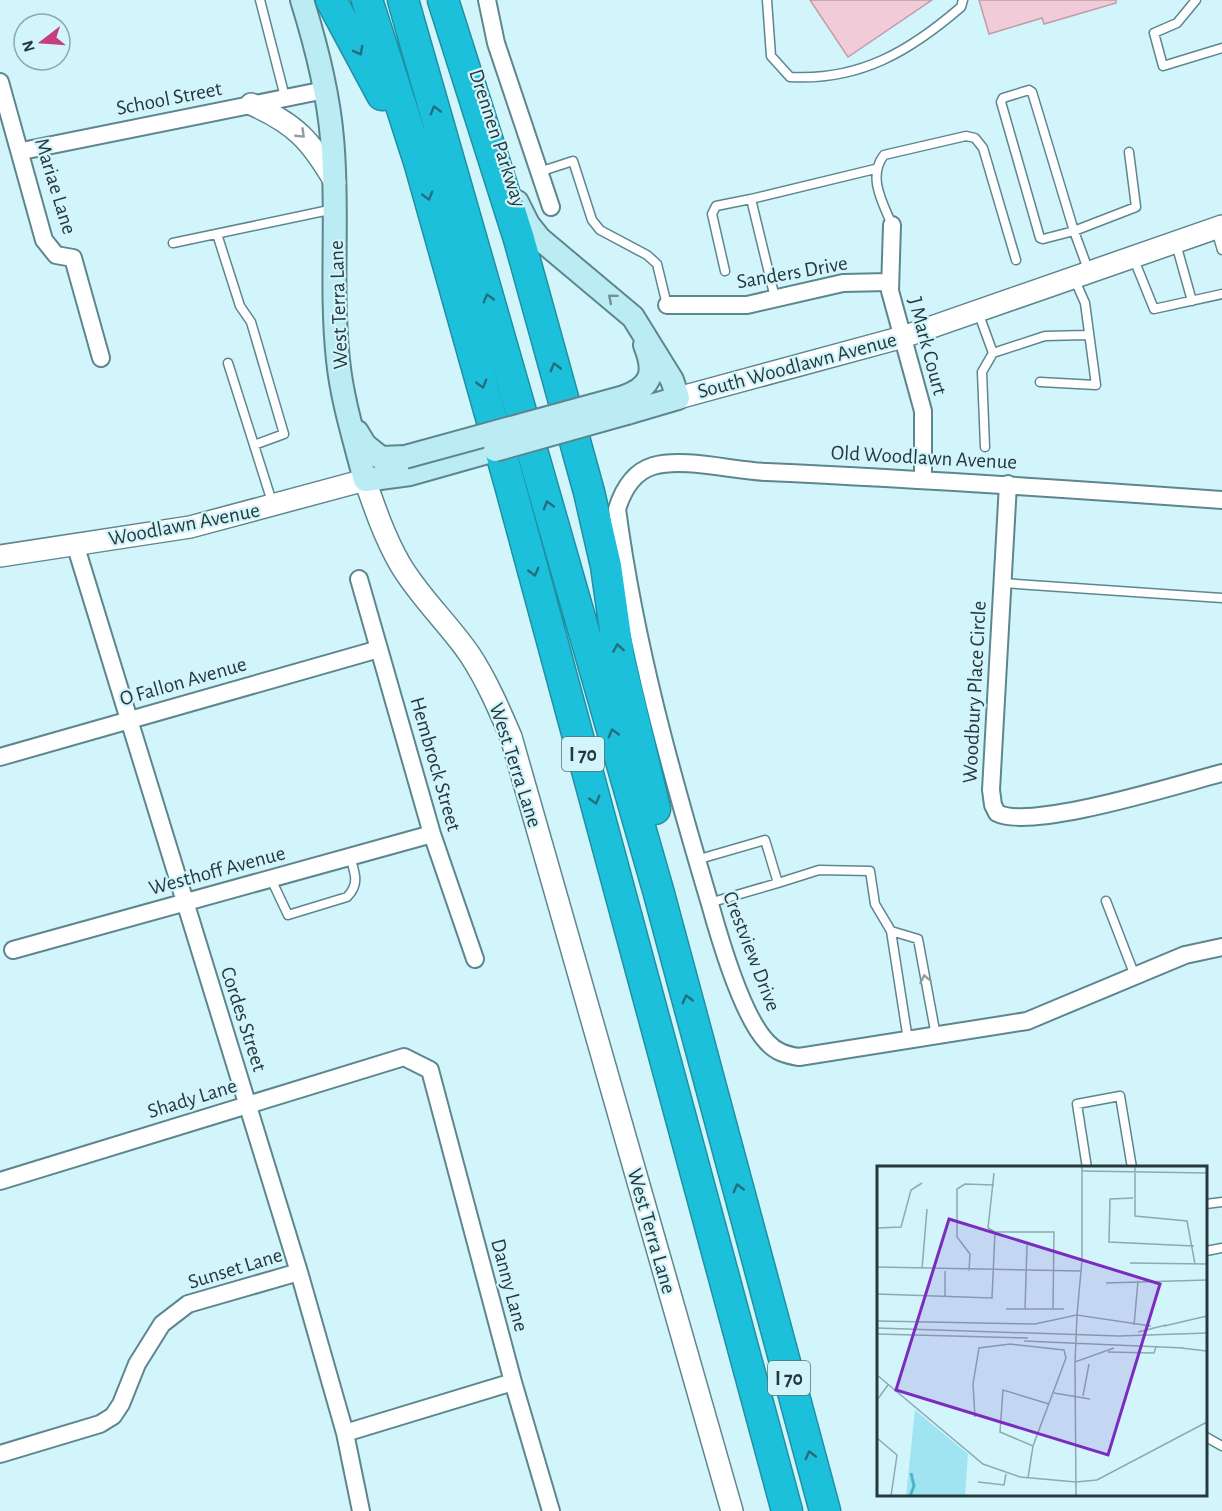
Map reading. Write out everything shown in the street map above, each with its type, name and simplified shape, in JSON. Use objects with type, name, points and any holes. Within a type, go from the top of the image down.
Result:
[{"type":"highway","points":[[331,0],[420,165]]},
{"type":"highway","name":"I 70","points":[[367,0],[420,165],[510,485],[787,1511]]},
{"type":"highway","name":"I 70","points":[[403,0],[658,890],[825,1511]]},
{"type":"highway","points":[[443,0],[519,239],[589,492],[606,566],[619,658],[662,838],[658,890]]},
{"type":"main road","name":"West Terra Lane","points":[[302,0],[317,46],[332,138],[335,182],[334,306],[338,362],[366,480]]},
{"type":"main road","name":"Drennen Parkway","points":[[454,0],[515,196],[524,216],[540,239],[553,252],[633,317],[672,380],[678,398]]},
{"type":"main road","points":[[625,405],[648,382],[651,368],[648,354],[633,317]]},
{"type":"main road","name":"South Woodlawn Avenue","points":[[366,480],[408,465],[625,405],[678,398]]},
{"type":"main road","points":[[351,423],[374,454],[408,465]]},
{"type":"street","points":[[487,0],[496,43],[551,207]]},
{"type":"street","name":"Mariae Lane","points":[[0,82],[22,151],[44,240],[56,255],[73,258],[101,358]]},
{"type":"street","name":"School Street","points":[[22,151],[325,90]]},
{"type":"street","points":[[251,104],[287,121],[304,136],[335,182]]},
{"type":"street","name":"J Mark Court","points":[[892,225],[889,282],[923,411],[923,478]]},
{"type":"street","name":"South Woodlawn Avenue","points":[[678,398],[903,337],[1219,227]]},
{"type":"street","name":"Sanders Drive","points":[[667,305],[747,305],[843,283],[889,282]]},
{"type":"street","name":"Old Woodlawn Avenue","points":[[629,482],[639,473],[653,466],[673,464],[763,472],[923,478],[1222,500]]},
{"type":"street","name":"Woodlawn Avenue","points":[[0,556],[190,527],[366,480]]},
{"type":"street","name":"West Terra Lane","points":[[366,480],[380,522],[400,564],[426,601],[469,654],[491,690],[511,737],[732,1511]]},
{"type":"street","name":"Crestview Drive","points":[[629,482],[621,494],[617,509],[626,574],[648,686],[721,946],[752,1021],[767,1043],[782,1054],[799,1057],[1027,1021],[1185,956],[1222,947]]},
{"type":"street","name":"Woodbury Place Circle","points":[[1008,484],[991,790],[993,805],[997,813],[1006,818],[1015,818],[1069,812],[1222,773]]},
{"type":"street","name":"Cordes Street","points":[[75,544],[127,720],[299,1272],[345,1433],[361,1511]]},
{"type":"street","name":"Hembrock Street","points":[[359,579],[432,834],[475,959]]},
{"type":"street","name":"O Fallon Avenue","points":[[0,757],[379,649]]},
{"type":"street","name":"Westhoff Avenue","points":[[13,950],[432,834]]},
{"type":"street","name":"Shady Lane","points":[[0,1181],[404,1057],[430,1070]]},
{"type":"street","name":"Danny Lane","points":[[430,1070],[513,1382],[551,1511]]},
{"type":"street","name":"Sunset Lane","points":[[0,1454],[100,1424],[113,1416],[121,1404],[137,1364],[162,1324],[188,1304],[299,1272]]},
{"type":"street","points":[[345,1433],[513,1382]]},
{"type":"lane","points":[[260,0],[285,97]]},
{"type":"lane","points":[[767,0],[771,56],[790,77],[821,79],[855,72],[927,37],[962,7],[963,0]]},
{"type":"lane","points":[[1196,0],[1177,24],[1154,33],[1163,66],[1222,48]]},
{"type":"lane","points":[[1040,382],[1096,385],[1097,378],[1087,334],[1082,275],[1074,231],[1032,92],[1029,90],[1003,98],[1001,102],[1040,237],[1043,239],[1074,231],[1136,207],[1129,152]]},
{"type":"lane","points":[[892,225],[877,186],[875,169],[884,155],[966,136],[975,138],[983,148],[1016,261]]},
{"type":"lane","points":[[539,172],[573,161],[592,220],[600,230],[648,255],[657,264],[667,305]]},
{"type":"lane","points":[[725,271],[712,214],[716,206],[875,169]]},
{"type":"lane","points":[[752,199],[775,298]]},
{"type":"lane","points":[[173,243],[335,209]]},
{"type":"lane","points":[[1219,227],[1222,250]]},
{"type":"lane","points":[[217,234],[240,306],[251,322],[284,435],[254,445]]},
{"type":"lane","points":[[1175,242],[1192,301]]},
{"type":"lane","points":[[1133,257],[1154,309],[1222,294]]},
{"type":"lane","points":[[978,312],[993,353]]},
{"type":"lane","points":[[985,447],[982,372],[993,353],[1045,336],[1087,334]]},
{"type":"lane","points":[[228,363],[273,506]]},
{"type":"lane","points":[[1003,583],[1222,598]]},
{"type":"lane","points":[[696,860],[765,840],[778,883]]},
{"type":"lane","points":[[271,879],[288,915],[347,897],[354,890],[357,878],[350,857]]},
{"type":"lane","points":[[709,903],[819,870],[870,871],[875,904],[891,931],[908,1041]]},
{"type":"lane","points":[[1106,902],[1135,976]]},
{"type":"lane","points":[[891,931],[918,939],[936,1036]]},
{"type":"lane","points":[[1087,1166],[1077,1104],[1120,1096],[1132,1166]]},
{"type":"lane","points":[[1207,1204],[1222,1202]]},
{"type":"lane","points":[[1207,1251],[1222,1248]]},
{"type":"lane","points":[[1207,1438],[1222,1446]]},
{"type":"building","points":[[810,0],[932,0],[848,57]]},
{"type":"building","points":[[979,0],[1116,0],[1116,3],[1044,24],[1042,18],[989,34]]}]
